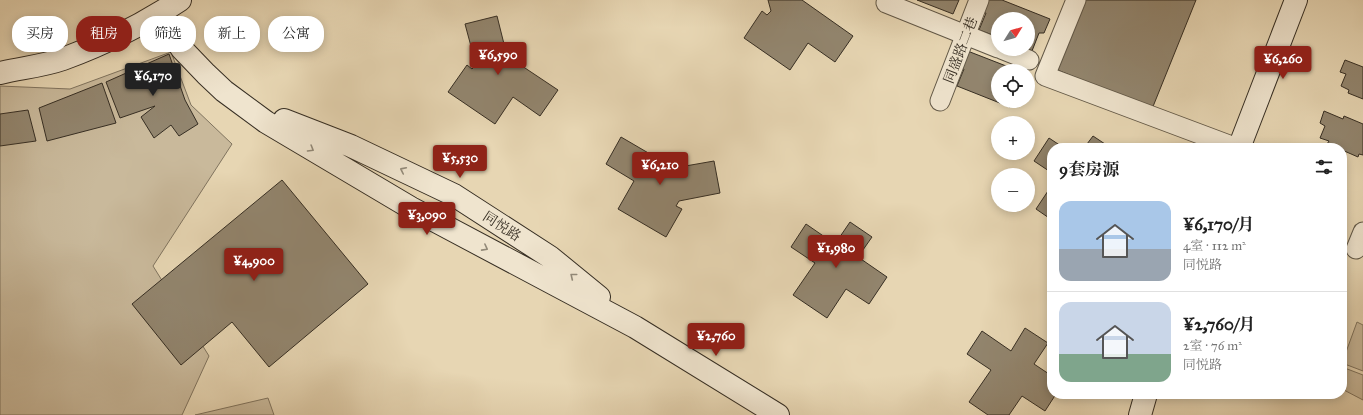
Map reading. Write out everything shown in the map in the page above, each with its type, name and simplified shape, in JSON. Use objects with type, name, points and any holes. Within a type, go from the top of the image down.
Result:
[{"type":"street","points":[[0,73],[62,59],[117,37],[159,14],[180,0]]},
{"type":"street","name":"同盛路二巷","points":[[940,101],[979,0]]},
{"type":"street","points":[[1076,0],[1045,76],[1225,143]]},
{"type":"street","points":[[1240,143],[1296,0]]},
{"type":"street","points":[[887,2],[991,45]]},
{"type":"street","name":"同悦路","points":[[159,14],[182,49],[206,74],[266,122],[411,208],[635,327],[778,415]]},
{"type":"street","points":[[1018,56],[1028,60]]},
{"type":"street","name":"同悦路","points":[[243,105],[351,146],[454,195],[550,257],[635,327]]},
{"type":"street","points":[[1140,415],[1145,399]]},
{"type":"shaded area","points":[[171,52],[191,105],[232,144],[153,266],[209,356],[182,415],[0,415],[0,86],[70,89]]},
{"type":"shaded area","points":[[1357,322],[1363,325],[1363,371],[1347,365],[1347,349]]},
{"type":"shaded area","points":[[1347,369],[1363,375],[1363,400],[1347,392]]},
{"type":"shaded area","points":[[268,398],[274,415],[195,415]]},
{"type":"building","points":[[768,0],[802,0],[853,36],[835,62],[808,43],[790,70],[744,38],[762,11],[767,15],[771,11]]},
{"type":"building","points":[[917,0],[959,0],[953,14]]},
{"type":"building","points":[[984,0],[1002,0],[1032,12],[991,12],[991,34],[979,30],[986,13],[980,11]]},
{"type":"building","points":[[1083,0],[1196,0],[1152,109],[1055,69]]},
{"type":"building","points":[[1035,13],[1050,19],[1044,33],[1039,33],[1035,43]]},
{"type":"building","points":[[497,16],[507,56],[558,90],[540,116],[513,97],[495,124],[448,92],[467,65],[472,69],[476,65],[465,24]]},
{"type":"building","points":[[965,50],[1001,64],[991,64],[991,99],[957,86],[964,69],[958,67]]},
{"type":"building","points":[[169,54],[185,100],[198,124],[179,136],[171,125],[154,138],[141,117],[155,106],[120,118],[106,82]]},
{"type":"building","points":[[1345,60],[1363,67],[1363,99],[1348,93],[1349,90],[1341,86],[1346,74],[1340,72]]},
{"type":"building","points":[[102,83],[116,123],[47,141],[39,108]]},
{"type":"building","points":[[28,110],[36,141],[0,146],[0,114]]},
{"type":"building","points":[[1324,111],[1343,119],[1344,116],[1363,124],[1363,155],[1359,154],[1358,157],[1347,152],[1347,143],[1328,143],[1329,141],[1320,138],[1325,126],[1320,123]]},
{"type":"building","points":[[1093,136],[1104,143],[1088,143]]},
{"type":"building","points":[[621,137],[674,168],[714,161],[720,193],[679,201],[676,206],[682,209],[666,237],[618,209],[634,181],[606,164]]},
{"type":"building","points":[[1049,138],[1056,143],[1047,143],[1047,170],[1034,161]]},
{"type":"building","points":[[282,180],[368,284],[269,367],[232,322],[181,365],[132,304]]},
{"type":"building","points":[[1047,192],[1047,217],[1036,209]]},
{"type":"building","points":[[850,222],[872,237],[858,257],[887,277],[869,304],[846,289],[827,318],[793,295],[815,263],[791,247],[806,224],[835,244]]},
{"type":"building","points":[[1025,328],[1047,342],[1034,364],[1047,373],[1047,399],[1053,399],[1045,411],[1022,396],[1009,415],[988,415],[969,402],[991,370],[967,354],[982,331],[1011,351]]}]
